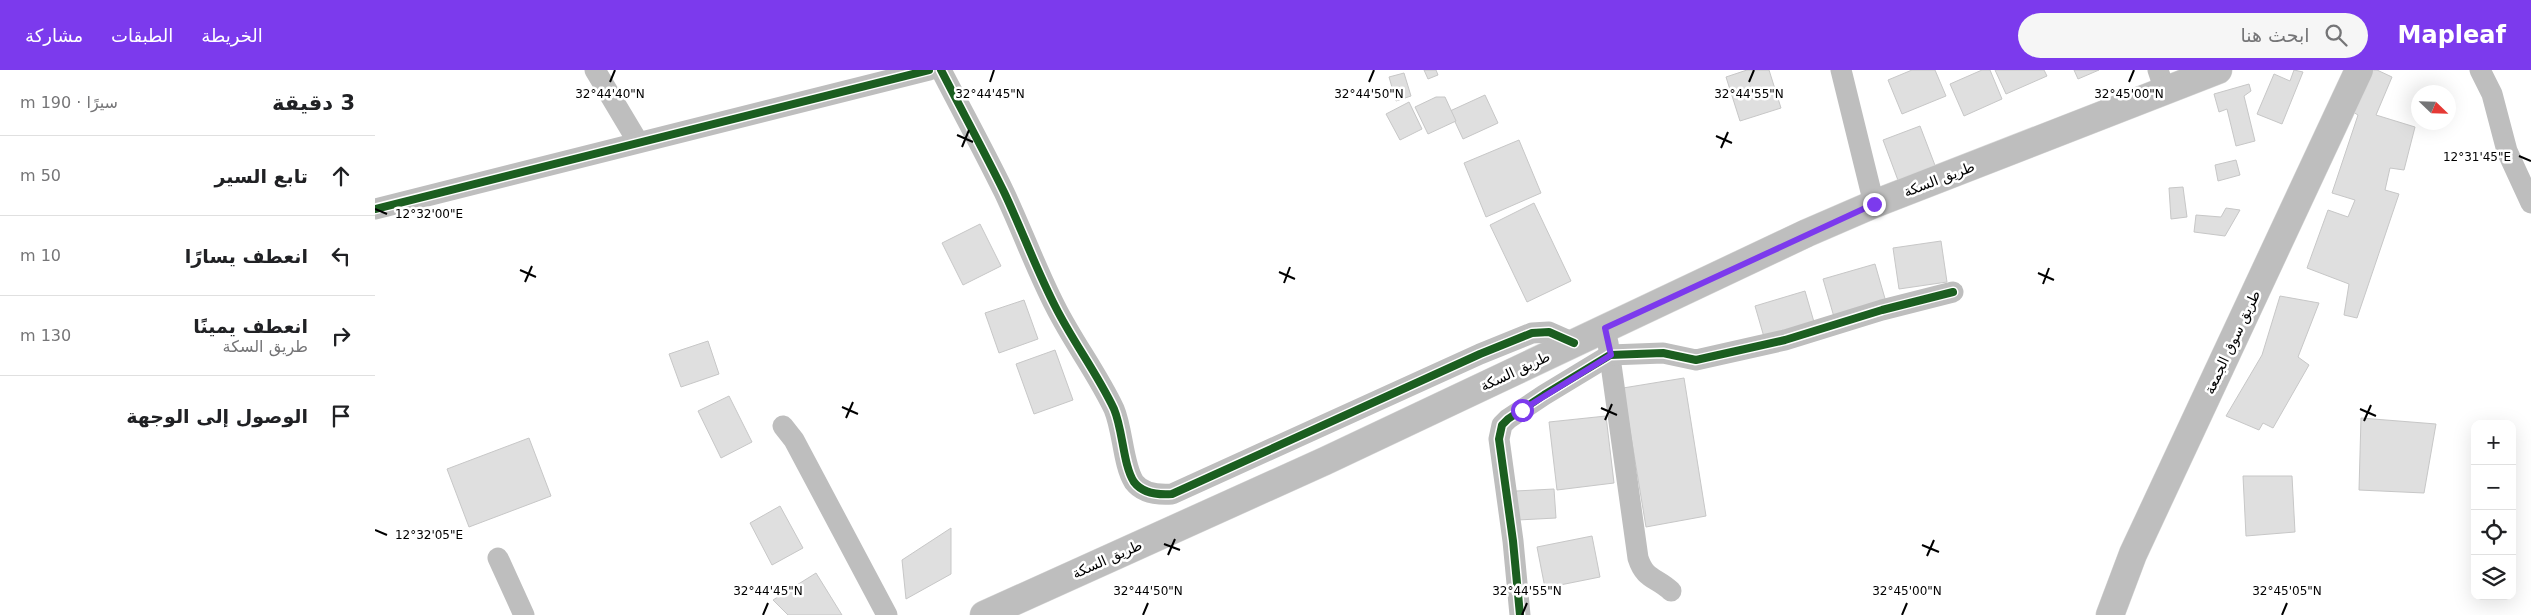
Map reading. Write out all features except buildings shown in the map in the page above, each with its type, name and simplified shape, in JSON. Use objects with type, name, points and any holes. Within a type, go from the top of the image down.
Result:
[{"type":"main road","name":"طريق السكة","points":[[984,615],[1325,460],[1874,204],[2161,80],[2218,70]]},
{"type":"main road","name":"طريق سوق الجمعة","points":[[2110,615],[2133,554],[2359,70]]},
{"type":"street","points":[[595,70],[638,142]]},
{"type":"street","points":[[375,209],[638,142],[757,115],[929,70]]},
{"type":"street","points":[[941,70],[1001,186],[1072,339],[1115,410],[1124,438],[1129,469],[1134,482],[1142,490],[1159,495],[1172,494],[1480,354],[1533,333],[1549,332],[1574,343]]},
{"type":"street","points":[[1841,70],[1874,204]]},
{"type":"street","points":[[2480,70],[2491,94],[2507,151],[2531,203]]},
{"type":"street","points":[[1520,615],[1513,541],[1499,439],[1503,425],[1543,395],[1611,355],[1663,353],[1696,360],[1785,340],[1882,310],[1953,292]]},
{"type":"street","points":[[1605,328],[1611,355],[1638,558],[1642,570],[1650,578],[1671,591]]},
{"type":"street","points":[[783,426],[794,440],[887,615]]},
{"type":"street","points":[[498,558],[524,615]]},
{"type":"cycle path","points":[[375,209],[929,70]]},
{"type":"cycle path","points":[[941,70],[1004,192],[1055,306],[1114,409],[1130,475],[1134,482],[1146,491],[1156,494],[1172,494],[1480,354],[1532,333],[1549,332],[1574,343]]},
{"type":"cycle path","points":[[1520,615],[1513,541],[1499,439],[1502,425],[1508,419],[1610,355],[1663,353],[1696,360],[1785,340],[1882,310],[1953,292]]},
{"type":"route","points":[[1522,410],[1543,395],[1611,355],[1605,328],[1807,233],[1874,204]]}]
